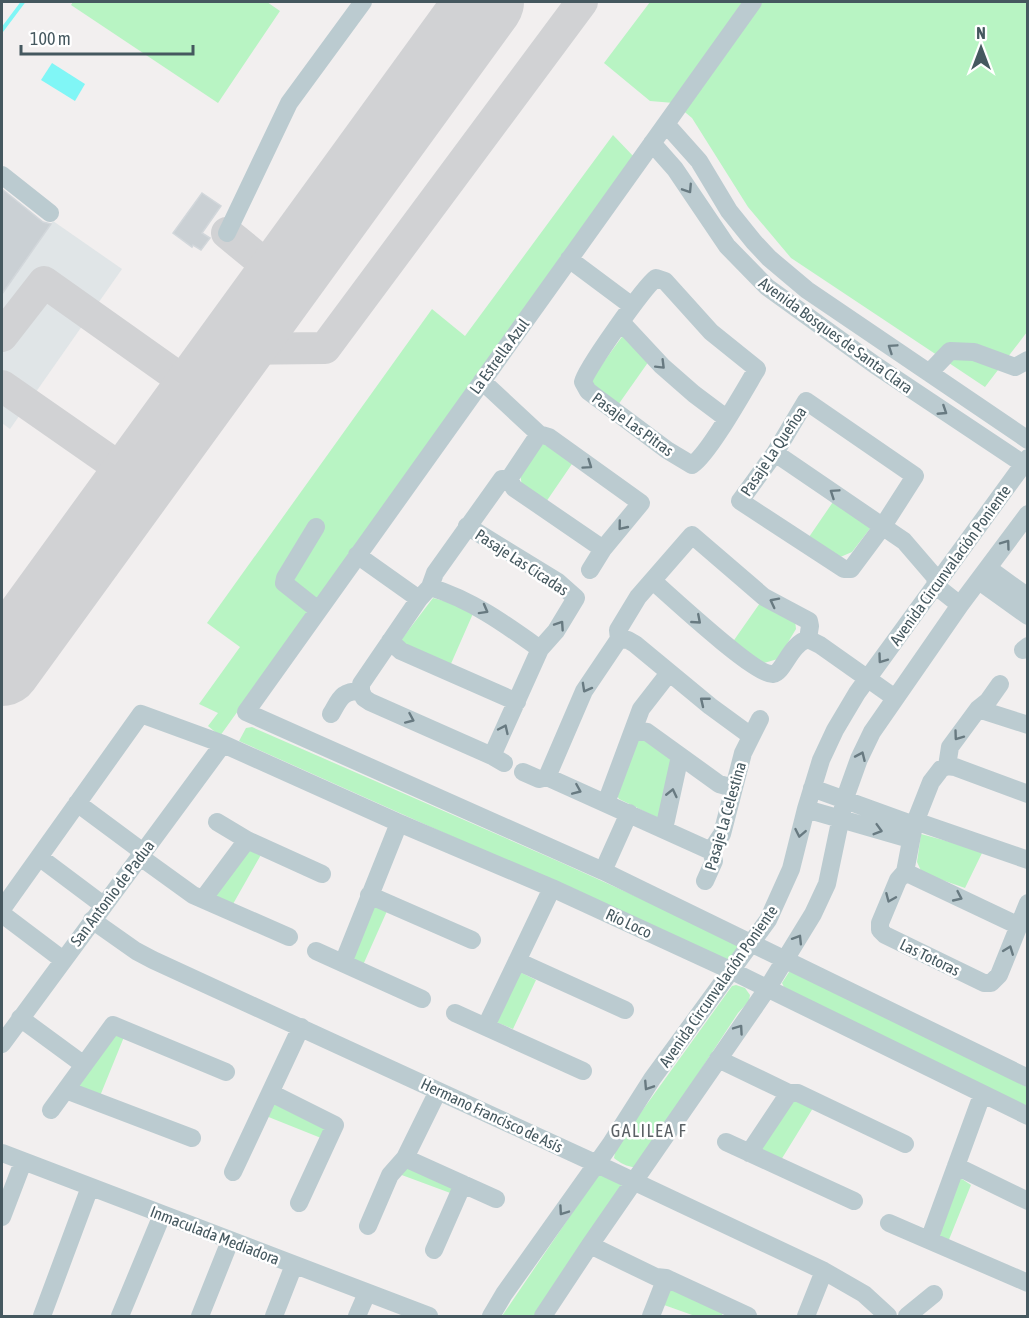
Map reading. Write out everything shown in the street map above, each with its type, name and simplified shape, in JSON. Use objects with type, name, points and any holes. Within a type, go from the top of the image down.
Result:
[{"type":"street","points":[[227,233],[289,103],[363,2]]},
{"type":"street","name":"La Estrella Azul","points":[[603,872],[246,712],[753,2]]},
{"type":"street","name":"Avenida Bosques de Santa Clara","points":[[666,124],[699,161],[740,225],[769,258],[807,290],[1028,440]]},
{"type":"street","name":"Avenida Bosques de Santa Clara","points":[[652,143],[675,169],[727,246],[767,287],[875,365],[1026,463]]},
{"type":"street","points":[[2,176],[50,213]]},
{"type":"street","points":[[569,259],[632,306],[621,322],[662,366],[726,418]]},
{"type":"street","name":"Pasaje Las Pitras","points":[[621,322],[583,378],[584,387],[667,450],[689,464],[695,464],[757,369],[711,332],[672,288],[660,278],[652,281],[632,306]]},
{"type":"street","points":[[929,373],[950,351],[974,352],[1015,367],[1028,360]]},
{"type":"street","points":[[482,381],[539,434],[549,437],[641,503],[603,549],[590,570]]},
{"type":"street","name":"Pasaje La Queñoa","points":[[806,401],[915,476],[883,526],[851,569],[844,568],[740,501],[775,453],[806,401]]},
{"type":"street","points":[[539,434],[509,479],[514,488],[603,549]]},
{"type":"street","points":[[775,453],[904,542],[935,577],[936,586],[960,605]]},
{"type":"street","name":"Avenida Circunvalación Poniente","points":[[491,1317],[504,1294],[597,1164],[652,1079],[768,920],[787,882],[812,788],[821,760],[835,730],[867,679],[1026,463]]},
{"type":"street","name":"Pasaje Las Cicadas","points":[[467,526],[558,582],[576,597],[556,631],[540,649],[517,702],[498,759],[364,699],[361,684],[467,526],[502,479],[509,479]]},
{"type":"street","name":"Avenida Circunvalación Poniente","points":[[543,1317],[767,989],[813,914],[826,884],[845,798],[868,741],[960,605],[1028,514]]},
{"type":"street","points":[[316,527],[285,578],[284,584],[318,610]]},
{"type":"street","points":[[547,777],[584,691],[619,639],[618,630],[633,605],[692,535],[764,597],[809,621],[808,639]]},
{"type":"street","points":[[357,555],[424,593],[457,597],[498,618],[540,649]]},
{"type":"street","points":[[984,574],[1028,597]]},
{"type":"street","points":[[984,574],[1028,616]]},
{"type":"street","points":[[653,581],[754,666],[773,674],[778,672],[796,645],[808,639]]},
{"type":"street","points":[[619,639],[631,641],[710,706],[751,736]]},
{"type":"street","points":[[808,639],[895,698]]},
{"type":"street","points":[[390,641],[401,651],[517,702]]},
{"type":"street","points":[[606,802],[641,709],[669,673]]},
{"type":"street","points":[[1000,684],[950,747],[947,766],[1028,794]]},
{"type":"street","points":[[331,714],[343,695],[347,692],[361,691]]},
{"type":"street","points":[[978,709],[1028,725]]},
{"type":"street","name":"Río Loco","points":[[77,803],[141,714],[223,744],[399,823],[552,888],[730,970],[1028,1116]]},
{"type":"street","name":"Pasaje La Celestina","points":[[705,881],[714,861],[711,851],[722,834],[743,753],[760,719]]},
{"type":"street","points":[[633,730],[647,732],[719,784],[733,788]]},
{"type":"street","name":"San Antonio de Padua","points":[[2,1044],[223,744]]},
{"type":"street","points":[[664,829],[680,756]]},
{"type":"street","name":"Las Totoras","points":[[947,766],[941,769],[931,782],[913,828],[905,872],[898,880],[880,922],[880,930],[885,935],[984,983],[990,983],[999,975],[1017,925],[1028,903]]},
{"type":"street","points":[[523,772],[539,779],[547,777],[711,851]]},
{"type":"street","points":[[812,788],[845,798],[913,828],[1028,860]]},
{"type":"street","points":[[2,909],[77,803],[186,891],[289,937]]},
{"type":"street","points":[[806,809],[841,819],[913,828]]},
{"type":"street","points":[[629,813],[603,872],[1028,1078]]},
{"type":"street","points":[[217,822],[247,840],[322,874]]},
{"type":"street","points":[[343,963],[399,823]]},
{"type":"street","points":[[202,899],[247,840]]},
{"type":"street","points":[[39,857],[103,905]]},
{"type":"street","points":[[905,872],[1017,925]]},
{"type":"street","points":[[486,1026],[552,888]]},
{"type":"street","points":[[369,895],[472,940]]},
{"type":"street","points":[[2,914],[63,960]]},
{"type":"street","name":"Hermano Francisco de Asís","points":[[92,920],[145,956],[824,1271],[864,1294],[888,1317]]},
{"type":"street","points":[[316,951],[422,999]]},
{"type":"street","points":[[518,961],[625,1010]]},
{"type":"street","points":[[455,1013],[583,1071]]},
{"type":"street","points":[[20,1018],[84,1065]]},
{"type":"street","points":[[51,1110],[113,1025],[226,1072]]},
{"type":"street","points":[[233,1172],[301,1027]]},
{"type":"street","points":[[718,1059],[789,1093],[798,1093],[905,1144]]},
{"type":"street","points":[[66,1090],[192,1138]]},
{"type":"street","points":[[368,1226],[390,1175],[405,1158],[438,1091]]},
{"type":"street","points":[[271,1093],[335,1125],[299,1203]]},
{"type":"street","points":[[749,1153],[789,1093]]},
{"type":"street","points":[[929,1240],[982,1095]]},
{"type":"street","points":[[726,1142],[854,1201]]},
{"type":"street","name":"Inmaculada Mediadora","points":[[2,1154],[429,1317]]},
{"type":"street","points":[[405,1158],[496,1199]]},
{"type":"street","points":[[2,1217],[23,1161]]},
{"type":"street","points":[[956,1166],[1028,1202]]},
{"type":"street","points":[[434,1250],[463,1184]]},
{"type":"street","points":[[42,1317],[90,1187]]},
{"type":"street","points":[[120,1317],[162,1215]]},
{"type":"street","points":[[889,1223],[1028,1283]]},
{"type":"street","points":[[200,1317],[230,1241]]},
{"type":"street","points":[[590,1245],[656,1277],[666,1278],[729,1313],[748,1316]]},
{"type":"street","points":[[274,1317],[294,1265]]},
{"type":"street","points":[[806,1317],[824,1271]]},
{"type":"street","points":[[651,1317],[666,1278]]},
{"type":"street","points":[[357,1317],[367,1293]]},
{"type":"street","points":[[907,1317],[934,1294]]},
{"type":"shaded area","points":[[53,221],[122,269],[10,429],[2,423],[2,294]]},
{"type":"green space","points":[[73,2],[267,2],[280,11],[218,103],[71,5]]},
{"type":"green space","points":[[650,2],[1027,2],[1027,332],[985,387],[791,258],[748,207],[692,118],[674,103],[650,101],[604,63]]},
{"type":"green space","points":[[613,135],[635,158],[220,736],[208,726],[218,713],[199,704],[240,647],[207,623],[432,309],[465,336]]},
{"type":"green space","points":[[624,334],[649,361],[618,405],[589,382]]},
{"type":"green space","points":[[549,442],[574,461],[546,502],[522,487],[520,473],[541,445]]},
{"type":"green space","points":[[835,499],[872,526],[852,552],[838,558],[809,537]]},
{"type":"green space","points":[[433,598],[475,609],[450,666],[405,646],[401,640]]},
{"type":"green space","points":[[760,603],[795,620],[796,629],[778,659],[760,664],[732,643]]},
{"type":"green space","points":[[252,727],[560,862],[739,943],[740,947],[730,961],[239,741],[246,728]]},
{"type":"green space","points":[[646,736],[675,757],[660,819],[619,799],[616,794],[635,741]]},
{"type":"green space","points":[[921,834],[983,851],[965,888],[922,873],[917,862]]},
{"type":"green space","points":[[249,846],[262,853],[233,904],[212,896]]},
{"type":"green space","points":[[373,904],[387,911],[363,965],[349,961]]},
{"type":"green space","points":[[796,969],[1027,1087],[1027,1107],[786,991],[782,983],[789,972]]},
{"type":"green space","points":[[520,972],[536,980],[513,1029],[496,1022]]},
{"type":"green space","points":[[732,986],[745,988],[750,995],[749,1001],[738,1013],[637,1167],[619,1162],[614,1158],[616,1147]]},
{"type":"green space","points":[[116,1033],[124,1037],[100,1096],[76,1086]]},
{"type":"green space","points":[[793,1099],[813,1108],[781,1160],[758,1151]]},
{"type":"green space","points":[[274,1101],[328,1126],[321,1138],[266,1116]]},
{"type":"green space","points":[[406,1165],[455,1186],[453,1194],[399,1174]]},
{"type":"green space","points":[[600,1172],[622,1185],[535,1316],[502,1316]]},
{"type":"green space","points":[[956,1175],[971,1185],[948,1242],[936,1237]]},
{"type":"green space","points":[[672,1284],[723,1312],[722,1316],[695,1316],[664,1305]]},
{"type":"water","points":[[52,63],[85,84],[75,101],[41,80]]},
{"type":"building","points":[[2,189],[43,222],[51,224],[2,294]]},
{"type":"building","points":[[202,193],[221,206],[202,233],[210,238],[201,250],[193,245],[192,247],[173,233]]},
{"type":"waterway","points":[[2,30],[23,2]]},
{"type":"taxiway","points":[[232,349],[325,348],[582,2]]},
{"type":"taxiway","points":[[227,233],[283,279]]},
{"type":"taxiway","points":[[2,336],[44,282],[178,377],[210,379]]},
{"type":"taxiway","points":[[178,377],[185,386],[190,408]]},
{"type":"taxiway","points":[[2,386],[117,466],[132,468],[148,465]]},
{"type":"taxiway","points":[[117,466],[125,496]]},
{"type":"runway","points":[[2,667],[485,2]]},
{"type":"district","name":"GALILEA F","points":[[649,1130]]}]
